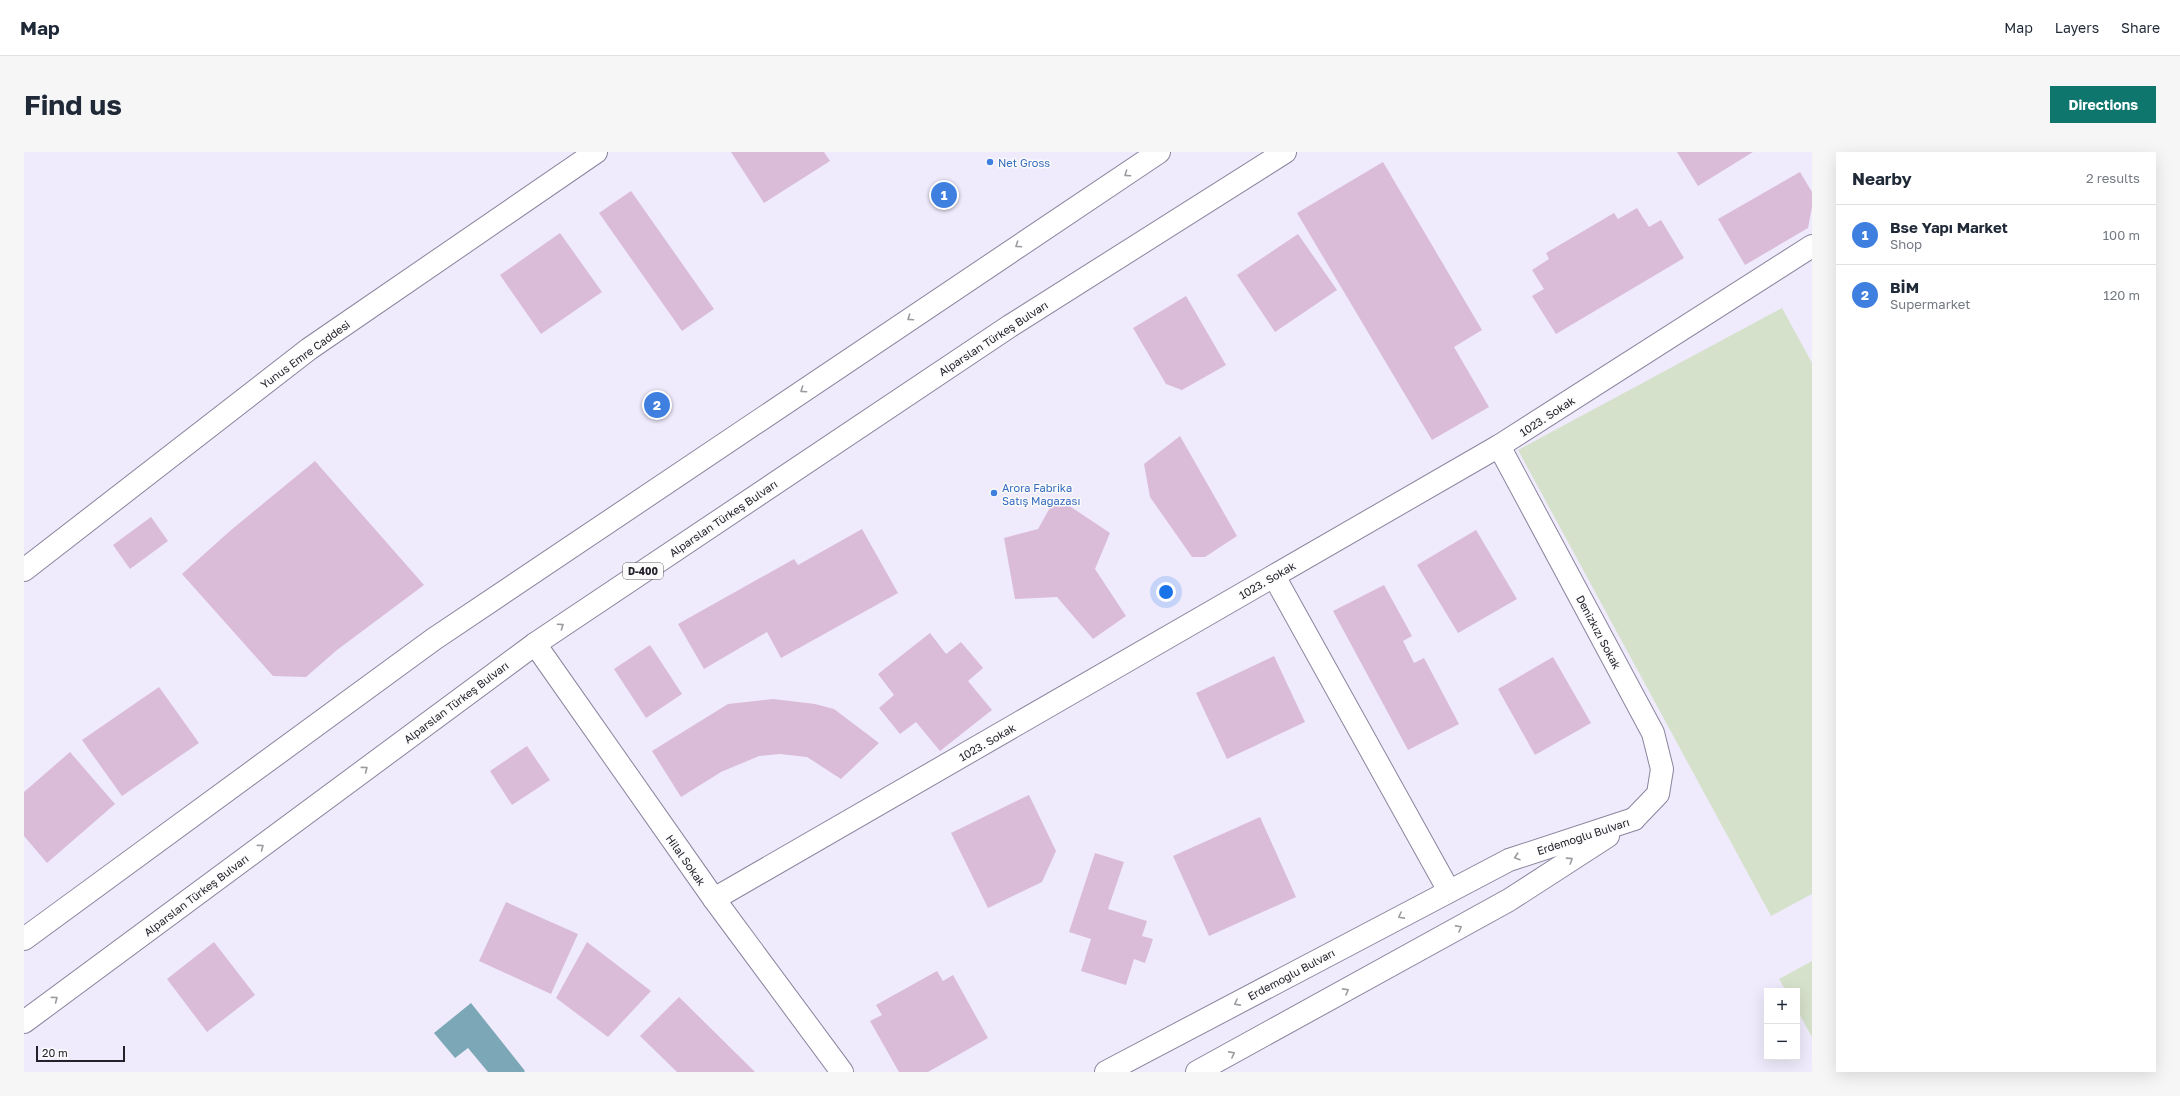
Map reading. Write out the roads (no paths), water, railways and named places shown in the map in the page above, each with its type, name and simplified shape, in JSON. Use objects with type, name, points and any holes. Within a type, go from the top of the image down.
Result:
[{"type":"main road","name":"Yunus Emre Caddesi","points":[[24,570],[309,349],[596,152]]},
{"type":"main road","points":[[24,939],[434,639],[1159,152]]},
{"type":"main road","name":"Alparslan Türkeş Bulvarı","points":[[24,1022],[535,644],[1010,326],[1285,152]]},
{"type":"main road","name":"1023. Sokak","points":[[714,900],[1500,446],[1812,246]]},
{"type":"main road","name":"Denizkızı Sokak","points":[[1500,446],[1653,733],[1662,769],[1658,794],[1634,819]]},
{"type":"main road","points":[[1274,576],[1449,891]]},
{"type":"main road","name":"Hilal Sokak","points":[[535,644],[714,900],[842,1072]]},
{"type":"main road","name":"Erdemoğlu Bulvarı","points":[[1106,1072],[1509,860],[1634,819]]},
{"type":"main road","name":"Erdemoğlu Bulvarı","points":[[1197,1072],[1509,900],[1634,819]]},
{"type":"water","points":[[471,1003],[525,1071],[524,1072],[488,1072],[468,1048],[455,1058],[434,1033]]},
{"type":"place","name":"Net Gross","points":[[990,162]]},
{"type":"place","name":"Bse Yapı Market","points":[[944,195]]},
{"type":"place","name":"BİM","points":[[657,405]]},
{"type":"place","name":"Arora Fabrika Satış Mağazası","points":[[994,493]]}]
